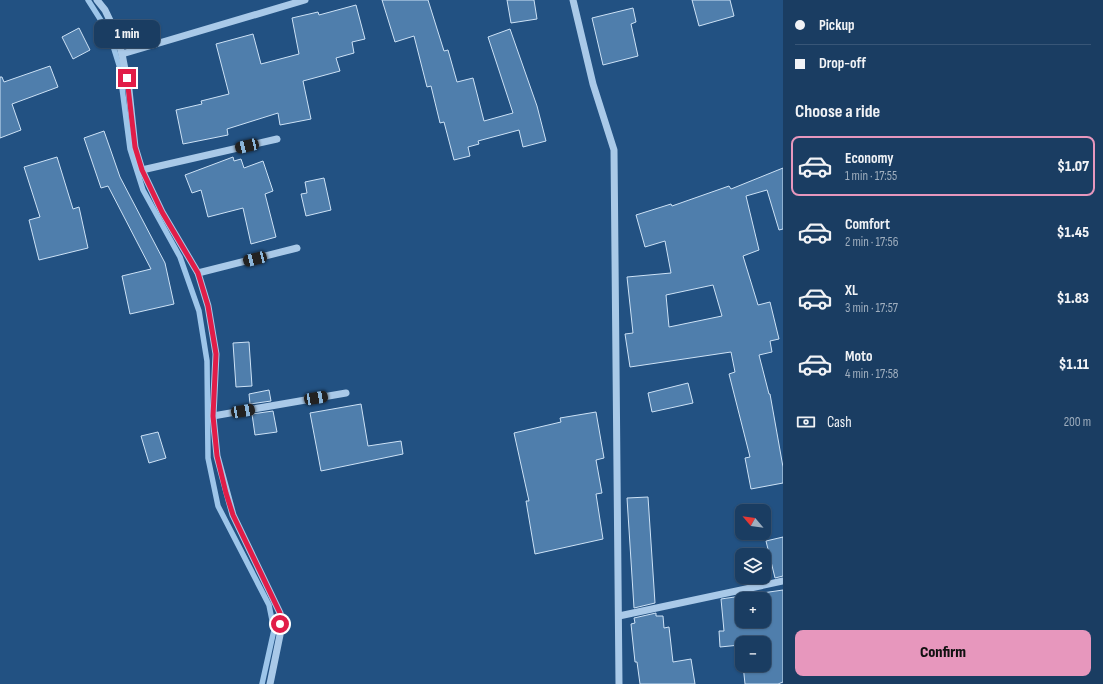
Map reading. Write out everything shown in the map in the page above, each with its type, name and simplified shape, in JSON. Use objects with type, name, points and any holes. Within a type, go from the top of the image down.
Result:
[{"type":"street","points":[[97,0],[105,10],[116,32],[122,54],[129,90],[135,147],[142,170],[162,212],[198,273],[208,306],[216,354],[213,416],[217,456],[233,515],[280,613],[280,635],[270,684]]},
{"type":"street","points":[[122,54],[305,0]]},
{"type":"street","points":[[573,0],[593,84],[614,150],[619,684]]},
{"type":"street","points":[[142,170],[277,139]]},
{"type":"street","points":[[198,273],[297,248]]},
{"type":"street","points":[[213,416],[346,393]]},
{"type":"street","points":[[619,616],[783,581]]},
{"type":"building","points":[[382,0],[428,0],[444,51],[448,50],[457,82],[473,78],[484,121],[513,113],[488,37],[510,29],[537,106],[546,141],[523,147],[519,130],[478,141],[479,144],[468,147],[470,156],[454,160],[444,122],[440,123],[431,86],[427,87],[414,36],[395,42]]},
{"type":"building","points":[[507,0],[534,0],[537,19],[511,23]]},
{"type":"building","points":[[692,0],[730,0],[734,16],[699,26]]},
{"type":"building","points":[[356,5],[365,39],[352,42],[354,53],[336,58],[340,71],[303,81],[311,119],[280,125],[278,113],[227,129],[228,135],[183,144],[176,110],[202,104],[201,101],[229,94],[216,44],[253,34],[261,64],[299,54],[292,18],[318,12],[319,15]]},
{"type":"building","points":[[633,8],[636,22],[631,24],[638,56],[603,65],[592,18]]},
{"type":"building","points":[[79,28],[90,50],[73,59],[62,37]]},
{"type":"building","points":[[50,66],[58,87],[12,104],[21,130],[0,138],[0,77],[2,77],[4,82]]},
{"type":"building","points":[[104,131],[120,177],[165,263],[174,304],[130,314],[122,276],[151,269],[108,186],[101,188],[84,138]]},
{"type":"building","points":[[57,157],[73,209],[79,207],[88,248],[39,260],[29,220],[40,217],[24,167]]},
{"type":"building","points":[[233,157],[234,161],[241,159],[244,168],[263,161],[273,191],[265,194],[276,237],[251,244],[243,208],[208,217],[201,190],[192,193],[185,175]]},
{"type":"building","points":[[783,168],[783,229],[779,230],[767,190],[746,196],[759,250],[743,256],[758,305],[770,302],[779,339],[770,341],[772,352],[759,355],[770,394],[783,467],[783,483],[751,489],[745,458],[750,457],[729,374],[735,372],[731,352],[630,367],[625,334],[633,333],[627,277],[671,273],[665,241],[645,247],[636,215],[671,204],[672,206],[729,186],[731,189]],"holes":[[[713,285],[722,316],[669,327],[666,295]]]},
{"type":"building","points":[[324,178],[331,210],[306,216],[301,194],[307,193],[305,182]]},
{"type":"building","points":[[249,342],[252,386],[236,387],[233,343]]},
{"type":"building","points":[[688,383],[693,403],[652,412],[648,393]]},
{"type":"building","points":[[269,390],[271,401],[250,404],[249,394]]},
{"type":"building","points":[[361,404],[368,446],[401,441],[403,454],[321,471],[310,413]]},
{"type":"building","points":[[273,411],[277,432],[255,435],[252,414]]},
{"type":"building","points":[[596,412],[604,458],[596,460],[602,493],[596,494],[603,539],[535,554],[526,501],[529,501],[514,433],[561,422],[560,418]]},
{"type":"building","points":[[158,432],[166,458],[149,463],[141,436]]},
{"type":"building","points":[[648,497],[655,603],[634,608],[627,498]]},
{"type":"building","points":[[783,537],[783,576],[775,578],[771,562],[771,548],[768,548],[766,541]]},
{"type":"building","points":[[783,590],[783,682],[778,684],[745,684],[744,672],[771,672],[771,636],[735,636],[735,646],[720,647],[719,631],[724,631],[721,599],[735,597],[735,628],[771,628],[771,592],[769,592]]},
{"type":"building","points":[[656,613],[656,616],[663,616],[664,628],[669,627],[673,662],[691,659],[695,684],[640,684],[637,662],[635,662],[631,624],[635,623],[634,618]]},
{"type":"waterway","points":[[88,0],[109,33],[119,65],[130,149],[143,190],[180,257],[199,311],[207,361],[208,458],[218,506],[269,605],[274,630],[262,684]]},
{"type":"route","points":[[127,78],[135,147],[142,170],[162,212],[198,273],[208,306],[216,354],[213,416],[217,456],[226,493],[233,515],[247,547],[280,613],[280,624]]}]
